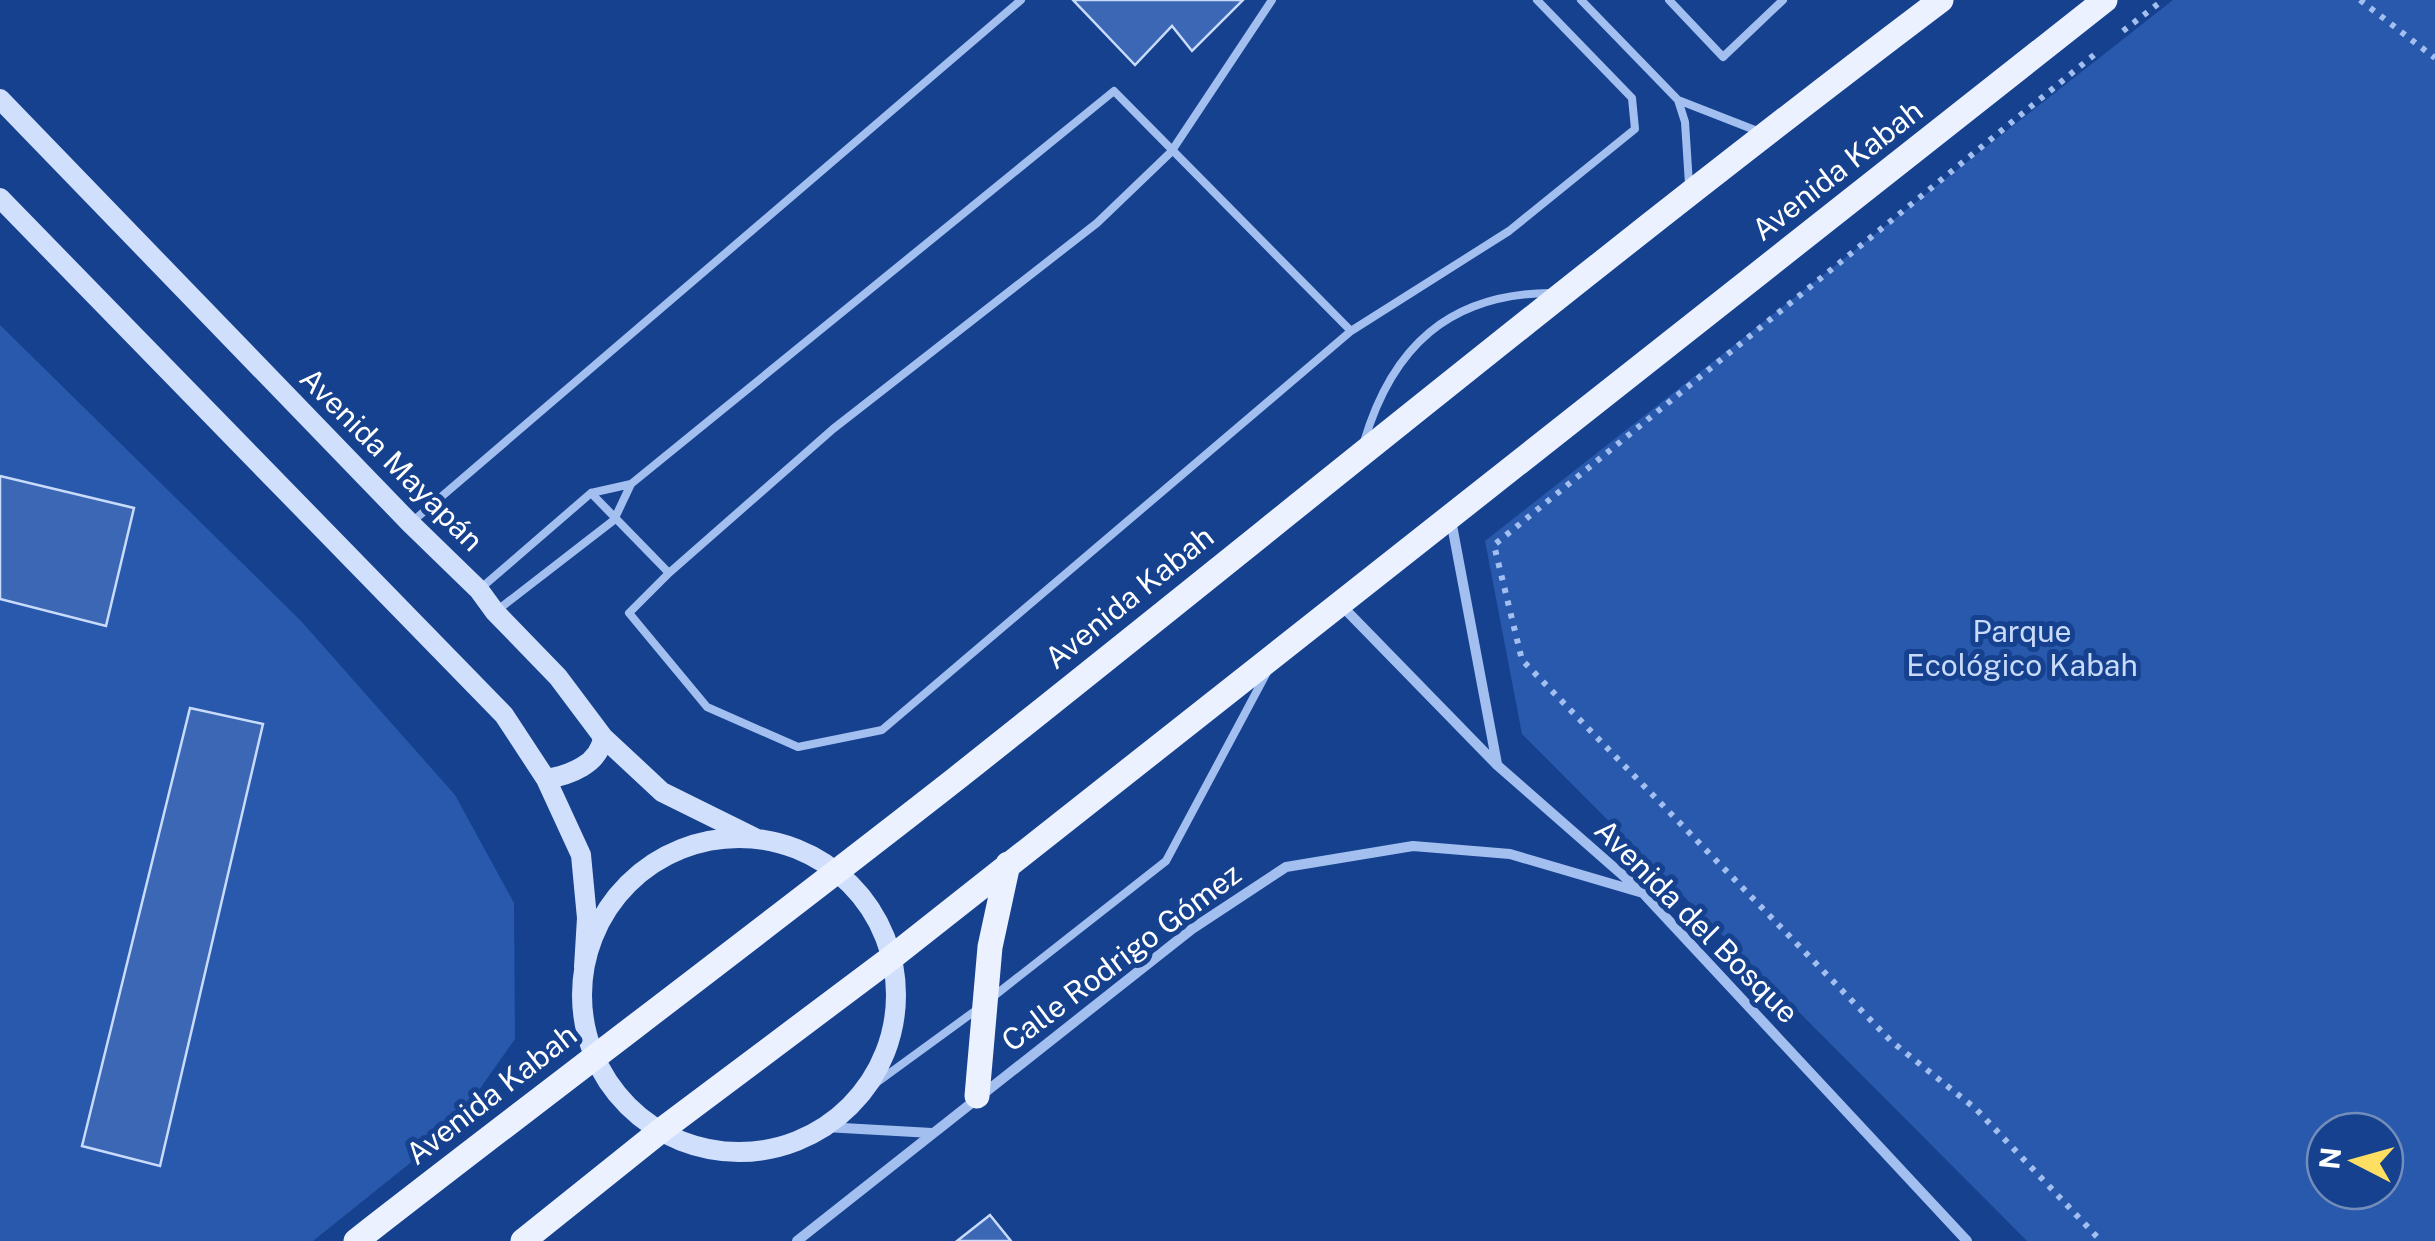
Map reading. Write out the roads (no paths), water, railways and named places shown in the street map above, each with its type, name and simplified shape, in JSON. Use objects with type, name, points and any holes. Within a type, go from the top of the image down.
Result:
[{"type":"main road","name":"Avenida Kabah","points":[[356,1241],[954,779],[1689,193],[1941,0]]},
{"type":"main road","name":"Avenida Kabah","points":[[523,1241],[891,958],[2105,0]]},
{"type":"main road","points":[[978,1096],[990,946],[1008,864]]},
{"type":"street","name":"Avenida Mayapán","points":[[0,99],[479,590],[558,677],[603,737],[662,792],[755,838]]},
{"type":"street","points":[[0,198],[504,715],[546,779],[581,855],[587,918],[584,967],[582,1012],[593,1056],[618,1097],[660,1132],[700,1148],[748,1153],[797,1142],[825,1126],[862,1094],[883,1058],[894,1017],[896,985],[891,958],[880,924],[861,895],[836,870],[798,848],[755,838],[708,840],[664,856],[651,865],[626,884],[598,922],[584,967]]},
{"type":"street","points":[[1450,516],[1497,765]]},
{"type":"street","name":"Avenida del Bosque","points":[[1340,603],[1497,765],[1643,893],[1966,1241]]},
{"type":"street","points":[[546,779],[587,763],[602,749],[603,737]]},
{"type":"street","name":"Calle Rodrigo Gómez","points":[[797,1241],[1192,928],[1286,867],[1413,846],[1510,854],[1643,893]]},
{"type":"street","points":[[825,1126],[932,1134]]},
{"type":"lane","points":[[410,523],[1021,0]]},
{"type":"lane","points":[[1272,0],[1172,152],[1097,223],[833,429],[629,612],[707,707],[798,748],[882,730],[1350,330],[1509,231],[1635,129],[1632,98],[1537,0]]},
{"type":"lane","points":[[1582,0],[1678,100],[1686,122],[1689,193]]},
{"type":"lane","points":[[1669,0],[1723,57],[1783,0]]},
{"type":"lane","points":[[495,612],[614,520],[631,484],[1114,90],[1350,330]]},
{"type":"lane","points":[[1678,100],[1764,134]]},
{"type":"lane","points":[[1362,452],[1384,388],[1425,334],[1487,300],[1518,294],[1565,293]]},
{"type":"lane","points":[[479,590],[591,493],[631,484]]},
{"type":"lane","points":[[591,493],[669,573]]},
{"type":"lane","points":[[862,1094],[1166,862],[1277,652]]},
{"type":"park label","name":"Parque Ecológico Kabah","points":[[2022,648]]}]
